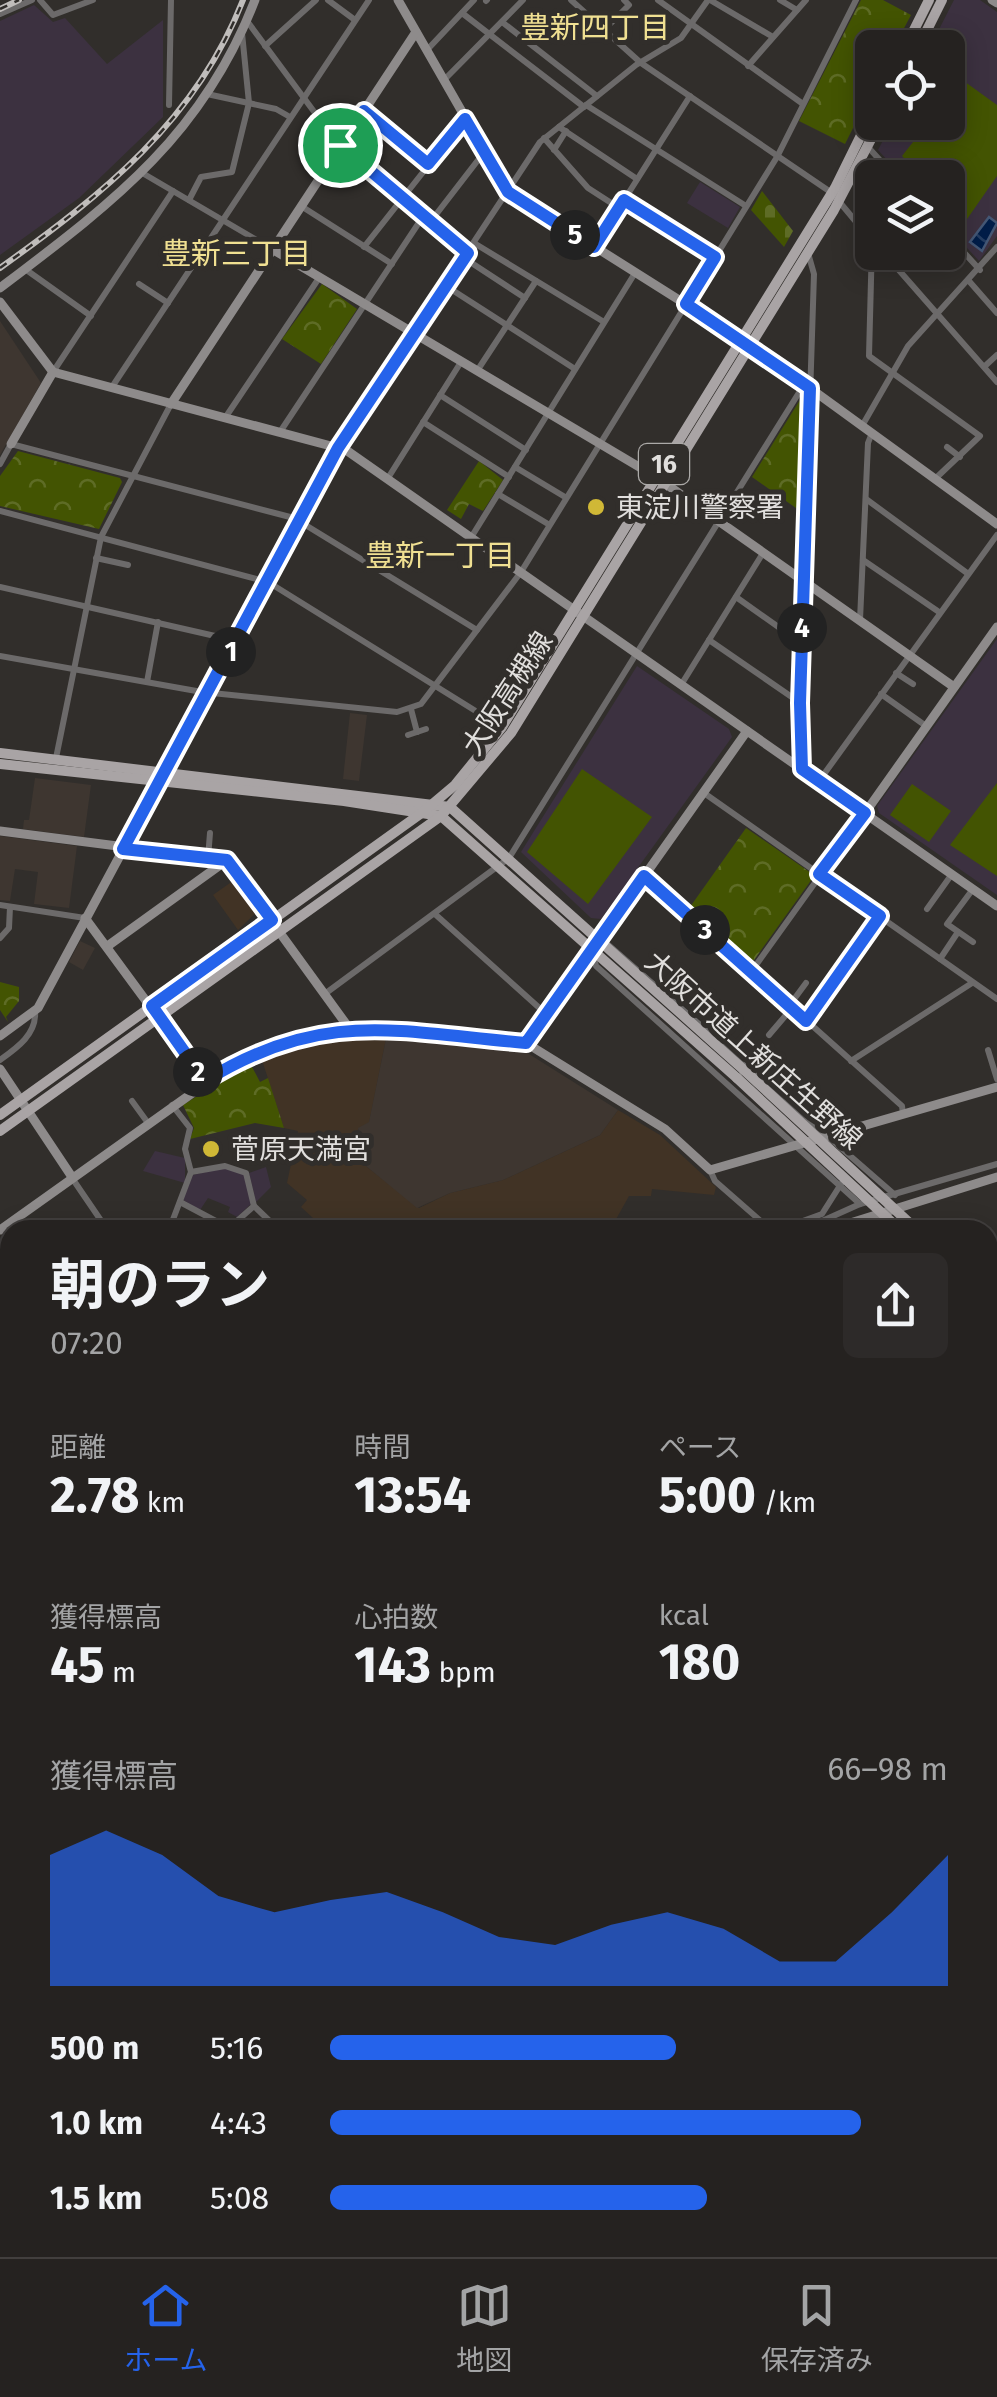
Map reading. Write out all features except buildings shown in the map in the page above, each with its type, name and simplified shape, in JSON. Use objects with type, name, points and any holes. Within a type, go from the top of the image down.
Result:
[{"type":"main road","points":[[914,30],[929,0]]},
{"type":"main road","points":[[927,30],[942,0]]},
{"type":"main road","name":"大阪高槻線","points":[[746,342],[808,253],[860,140]]},
{"type":"main road","name":"大阪高槻線","points":[[0,1132],[450,807],[507,730],[871,140]]},
{"type":"main road","name":"大阪高槻線","points":[[0,1115],[423,812],[507,730]]},
{"type":"main road","name":"大阪市道上新庄生野線","points":[[0,753],[55,764],[436,802],[450,807],[595,946],[906,1220]]},
{"type":"main road","name":"大阪市道上新庄生野線","points":[[0,764],[55,764]]},
{"type":"main road","name":"大阪市道上新庄生野線","points":[[163,776],[441,816],[505,863]]},
{"type":"main road","name":"大阪市道上新庄生野線","points":[[740,1074],[890,1220]]},
{"type":"street","points":[[7,0],[11,9]]},
{"type":"street","points":[[0,14],[32,0]]},
{"type":"street","points":[[40,0],[53,15],[94,0]]},
{"type":"street","points":[[168,105],[172,0]]},
{"type":"street","points":[[0,288],[144,174],[207,94],[242,33],[254,0]]},
{"type":"street","points":[[265,46],[316,0]]},
{"type":"street","points":[[328,0],[355,20]]},
{"type":"street","points":[[111,388],[369,0]]},
{"type":"street","points":[[398,0],[508,192],[746,342],[997,524]]},
{"type":"street","points":[[427,50],[474,0]]},
{"type":"street","points":[[444,80],[523,0]]},
{"type":"street","points":[[604,30],[629,5],[624,0]]},
{"type":"street","points":[[658,0],[803,104]]},
{"type":"street","points":[[0,1036],[35,1011],[338,448],[544,138],[562,129],[596,96],[692,27],[709,0],[773,37]]},
{"type":"street","points":[[780,0],[797,10]]},
{"type":"street","points":[[748,66],[806,0]]},
{"type":"street","points":[[0,656],[208,692],[397,712],[411,709],[437,687],[521,572],[777,156],[856,0]]},
{"type":"street","points":[[577,2],[641,64],[835,198],[855,222]]},
{"type":"street","points":[[462,12],[585,106],[746,206]]},
{"type":"street","points":[[246,21],[340,145],[466,255],[525,298]]},
{"type":"street","points":[[502,22],[596,96]]},
{"type":"street","points":[[55,764],[101,537],[131,476],[171,404],[416,32]]},
{"type":"street","points":[[188,200],[202,176],[232,172],[250,103],[242,33]]},
{"type":"street","points":[[207,94],[276,109],[290,117]]},
{"type":"street","points":[[594,247],[690,96]]},
{"type":"street","points":[[364,111],[428,164]]},
{"type":"street","points":[[364,247],[465,119]]},
{"type":"street","points":[[554,150],[562,129]]},
{"type":"street","points":[[562,129],[638,179]]},
{"type":"street","points":[[544,138],[588,188],[715,257]]},
{"type":"street","points":[[868,147],[880,160]]},
{"type":"street","points":[[431,222],[484,151]]},
{"type":"street","points":[[144,174],[660,480],[954,686]]},
{"type":"street","points":[[0,464],[53,372],[174,191]]},
{"type":"street","points":[[301,206],[392,264]]},
{"type":"street","points":[[280,432],[424,215]]},
{"type":"street","points":[[474,243],[604,322]]},
{"type":"street","points":[[860,620],[867,429],[908,346],[970,282],[997,246]]},
{"type":"street","points":[[802,769],[800,703],[814,274],[808,253]]},
{"type":"street","points":[[965,253],[980,270]]},
{"type":"street","points":[[25,269],[91,316]]},
{"type":"street","points":[[871,270],[869,356],[980,436],[936,478]]},
{"type":"street","points":[[900,270],[997,382]]},
{"type":"street","points":[[472,536],[635,272]]},
{"type":"street","points":[[226,418],[319,278]]},
{"type":"street","points":[[477,372],[536,280]]},
{"type":"street","points":[[970,282],[997,313]]},
{"type":"street","points":[[139,284],[168,304]]},
{"type":"street","points":[[446,286],[575,369]]},
{"type":"street","points":[[0,302],[53,372],[338,448],[388,478],[997,906]]},
{"type":"street","points":[[984,366],[997,355]]},
{"type":"street","points":[[388,478],[461,362]]},
{"type":"street","points":[[326,994],[505,863],[800,390],[810,388]]},
{"type":"street","points":[[440,395],[526,450]]},
{"type":"street","points":[[423,422],[509,477]]},
{"type":"street","points":[[11,444],[300,520],[477,630]]},
{"type":"street","points":[[947,448],[960,456]]},
{"type":"street","points":[[515,467],[565,497]]},
{"type":"street","points":[[498,494],[548,524]]},
{"type":"street","points":[[864,498],[967,573]]},
{"type":"street","points":[[0,510],[268,582],[507,730]]},
{"type":"street","points":[[819,781],[997,534]]},
{"type":"street","points":[[682,685],[763,553]]},
{"type":"street","points":[[96,558],[128,565]]},
{"type":"street","points":[[862,560],[939,612]]},
{"type":"street","points":[[0,587],[237,641]]},
{"type":"street","points":[[736,597],[802,643]]},
{"type":"street","points":[[147,682],[158,622]]},
{"type":"street","points":[[751,972],[997,627]]},
{"type":"street","points":[[709,640],[800,703]]},
{"type":"street","points":[[896,673],[912,684]]},
{"type":"street","points":[[881,694],[926,726]]},
{"type":"street","points":[[408,735],[422,731],[411,709]]},
{"type":"street","points":[[526,1043],[747,732]]},
{"type":"street","points":[[704,792],[997,999]]},
{"type":"street","points":[[0,831],[227,860],[348,1028]]},
{"type":"street","points":[[208,858],[210,833]]},
{"type":"street","points":[[109,945],[227,860]]},
{"type":"street","points":[[927,909],[952,874]]},
{"type":"street","points":[[644,876],[902,1106],[903,1114]]},
{"type":"street","points":[[972,888],[947,924],[973,942]]},
{"type":"street","points":[[0,905],[86,918],[205,1081]]},
{"type":"street","points":[[0,938],[9,928],[10,906]]},
{"type":"street","points":[[436,915],[545,1013]]},
{"type":"street","points":[[806,1021],[880,916]]},
{"type":"street","points":[[940,959],[958,932]]},
{"type":"street","points":[[595,946],[610,943],[896,1195]]},
{"type":"street","points":[[595,946],[596,966],[860,1204]]},
{"type":"street","points":[[769,1034],[806,983]]},
{"type":"street","points":[[850,1061],[972,983]]},
{"type":"street","points":[[0,1060],[22,1044],[36,1019],[35,1011]]},
{"type":"street","points":[[14,1220],[205,1081],[266,1049],[348,1028],[404,1028],[526,1043],[665,1128],[710,1170],[715,1181],[762,1220]]},
{"type":"street","points":[[988,1050],[997,1079]]},
{"type":"street","points":[[0,1069],[101,1220]]},
{"type":"street","points":[[710,1170],[997,1087]]},
{"type":"street","points":[[132,1101],[148,1122]]},
{"type":"street","points":[[172,1105],[190,1128],[185,1149],[191,1172],[173,1220]]},
{"type":"street","points":[[824,1220],[860,1204],[997,1164]]},
{"type":"street","points":[[191,1172],[226,1166],[246,1173],[254,1206],[269,1220]]},
{"type":"street","points":[[860,1220],[997,1177]]},
{"type":"street","points":[[804,1220],[822,1214],[841,1184]]},
{"type":"street","points":[[180,1202],[214,1220]]},
{"type":"street","points":[[238,1220],[254,1206]]},
{"type":"shaded area","points":[[954,0],[980,0],[997,12],[997,236],[979,261],[965,246],[965,160],[887,160],[878,150],[883,140],[965,140],[965,30],[939,30]]},
{"type":"shaded area","points":[[34,5],[53,22],[65,18],[107,64],[163,20],[163,117],[79,198],[0,255],[0,21]]},
{"type":"shaded area","points":[[700,182],[740,207],[728,228],[687,203]]},
{"type":"shaded area","points":[[0,321],[41,383],[0,455]]},
{"type":"shaded area","points":[[997,639],[997,895],[879,813],[877,806]]},
{"type":"shaded area","points":[[637,666],[729,729],[732,737],[601,919],[591,918],[521,852]]},
{"type":"shaded area","points":[[350,713],[367,715],[359,781],[343,779]]},
{"type":"shaded area","points":[[35,778],[91,785],[84,837],[23,829],[24,820],[29,820]]},
{"type":"shaded area","points":[[0,836],[77,846],[69,908],[34,904],[38,872],[15,869],[10,901],[0,900]]},
{"type":"shaded area","points":[[237,878],[260,909],[238,930],[213,895]]},
{"type":"shaded area","points":[[80,941],[95,948],[83,970],[69,962]]},
{"type":"shaded area","points":[[387,1034],[369,1123],[358,1129],[366,1166],[419,1208],[450,1193],[503,1180],[600,1135],[618,1110],[660,1135],[716,1187],[714,1195],[652,1189],[651,1196],[629,1196],[616,1220],[312,1220],[301,1207],[307,1200],[287,1183],[298,1131],[284,1128],[261,1057],[322,1039]]},
{"type":"shaded area","points":[[387,1034],[521,1049],[618,1110],[600,1135],[503,1180],[450,1193],[417,1208],[366,1166],[358,1128],[369,1122]]},
{"type":"shaded area","points":[[155,1151],[185,1158],[185,1183],[143,1171]]},
{"type":"shaded area","points":[[225,1167],[245,1174],[252,1203],[237,1217],[228,1212],[230,1207],[208,1198],[200,1210],[183,1200],[193,1175]]},
{"type":"shaded area","points":[[266,1167],[271,1187],[256,1202],[249,1173]]},
{"type":"green space","points":[[861,0],[883,0],[911,15],[903,30],[855,30],[855,124],[845,144],[799,121]]},
{"type":"green space","points":[[965,82],[997,105],[997,176],[965,222],[965,160],[906,160],[902,156],[915,140],[965,140]]},
{"type":"green space","points":[[762,191],[793,231],[784,247],[751,210]]},
{"type":"green space","points":[[322,284],[357,309],[321,364],[282,339]]},
{"type":"green space","points":[[800,400],[806,401],[803,513],[752,477]]},
{"type":"green space","points":[[18,451],[120,478],[122,482],[99,529],[0,506],[0,476]]},
{"type":"green space","points":[[479,461],[503,480],[483,511],[469,504],[461,519],[447,510]]},
{"type":"green space","points":[[582,769],[652,817],[588,904],[527,852]]},
{"type":"green space","points":[[997,783],[997,876],[950,845]]},
{"type":"green space","points":[[912,784],[951,811],[929,842],[890,815]]},
{"type":"green space","points":[[746,828],[811,873],[812,879],[754,960],[749,960],[690,907]]},
{"type":"green space","points":[[0,982],[19,987],[19,1001],[6,1017],[8,1022],[0,1010]]},
{"type":"green space","points":[[250,1063],[260,1082],[268,1078],[284,1128],[255,1123],[190,1139],[194,1128],[183,1105]]},
{"type":"water","points":[[989,217],[997,223],[982,251],[970,242]]},
{"type":"railway","points":[[0,9],[19,0]]},
{"type":"railway","points":[[0,268],[109,183],[172,119],[200,83],[243,0]]},
{"type":"place","name":"東淀川警察署","points":[[596,507]]},
{"type":"place","name":"菅原天満宮","points":[[211,1149]]},
{"type":"district","name":"豊新四丁目","points":[[595,28]]},
{"type":"district","name":"豊新三丁目","points":[[236,254]]},
{"type":"district","name":"豊新一丁目","points":[[440,556]]},
{"type":"route","points":[[364,111],[428,164],[465,119],[508,192],[594,247],[624,200],[715,257],[686,304],[810,388],[800,703],[802,769],[865,813],[819,874],[880,916],[806,1021],[644,876],[526,1043],[404,1028],[348,1028],[266,1049],[205,1081],[152,1006],[272,920],[227,860],[123,849],[338,448],[468,253],[340,145],[364,111]]}]
